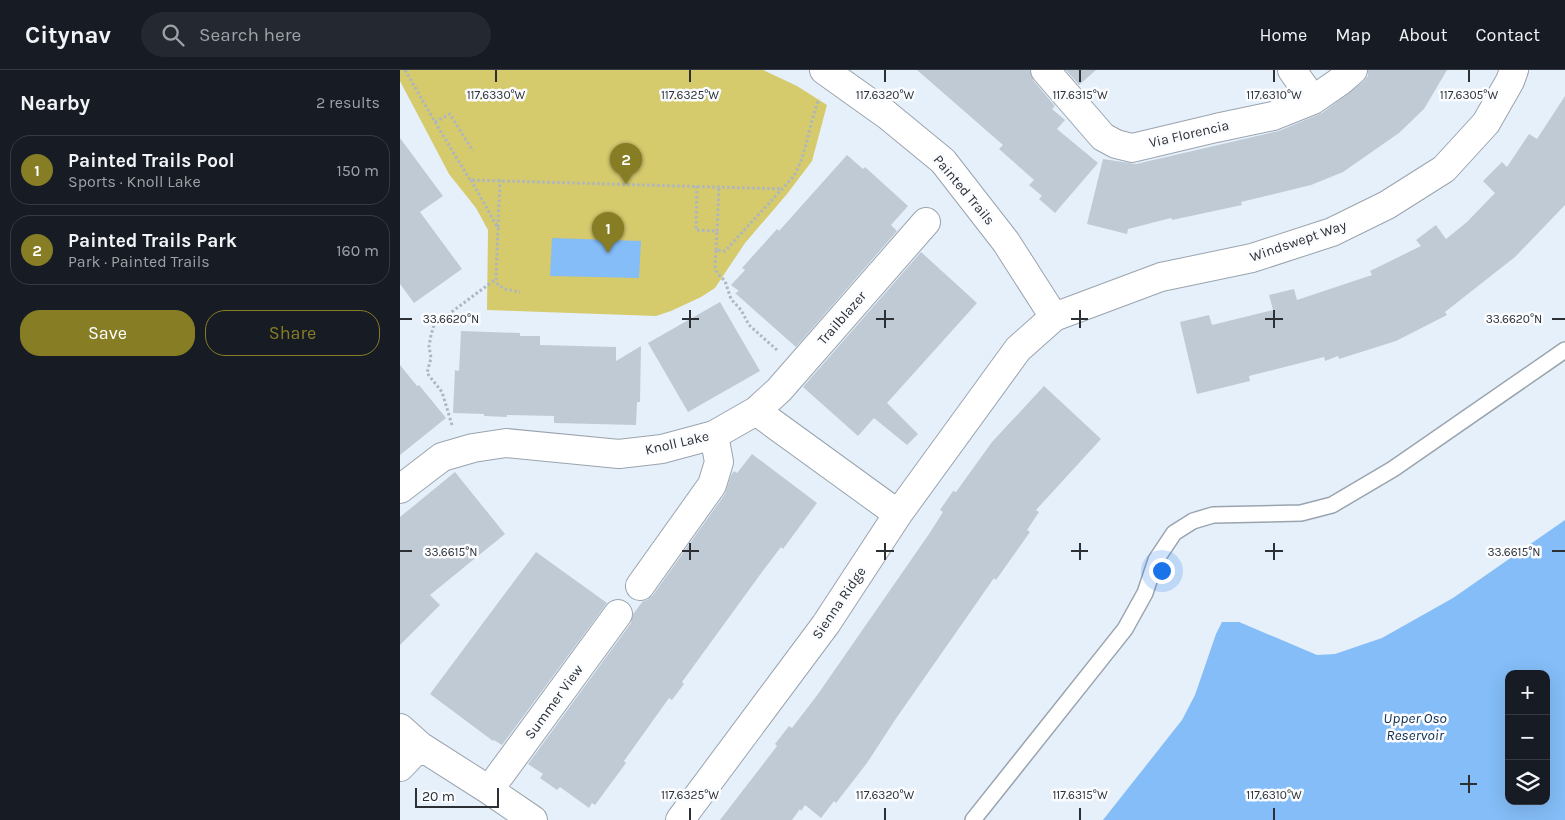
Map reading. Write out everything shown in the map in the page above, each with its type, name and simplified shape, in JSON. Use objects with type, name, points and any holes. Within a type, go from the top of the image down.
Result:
[{"type":"street","name":"Via Florencia","points":[[1045,70],[1103,137],[1116,144],[1132,148],[1272,116],[1313,100],[1353,70]]},
{"type":"street","points":[[1292,70],[1313,100]]},
{"type":"street","name":"Windswept Way","points":[[1054,317],[1161,277],[1252,258],[1332,232],[1387,205],[1444,169],[1486,123],[1510,81],[1514,70]]},
{"type":"street","name":"Painted Trails","points":[[827,71],[887,114],[943,161],[1006,242],[1054,317]]},
{"type":"street","name":"Trailblazer","points":[[756,411],[799,368],[926,222]]},
{"type":"street","name":"Sienna Ridge","points":[[680,820],[826,624],[898,514],[1018,349],[1054,317]]},
{"type":"street","points":[[756,411],[898,514]]},
{"type":"street","name":"Knoll Lake","points":[[400,490],[442,457],[473,448],[506,444],[619,454],[662,449],[714,435],[756,411]]},
{"type":"street","points":[[640,586],[712,485],[719,462],[714,435]]},
{"type":"street","name":"Summer View","points":[[489,790],[618,614]]},
{"type":"street","points":[[400,728],[420,746],[533,820]]},
{"type":"street","points":[[400,767],[420,746]]},
{"type":"lane","points":[[973,820],[1126,629],[1145,593],[1156,560],[1174,533],[1193,521],[1213,515],[1300,513],[1332,505],[1393,469],[1565,350]]},
{"type":"path","points":[[405,70],[498,228]]},
{"type":"path","points":[[716,250],[726,251],[794,176],[801,163],[813,114],[827,71]]},
{"type":"path","points":[[435,122],[450,114],[473,151]]},
{"type":"path","points":[[470,180],[783,188]]},
{"type":"path","points":[[500,180],[496,279],[498,285],[504,290],[520,292]]},
{"type":"path","points":[[698,186],[696,230],[717,231]]},
{"type":"path","points":[[719,187],[715,266],[717,273],[725,281],[731,299],[741,310],[749,325],[799,368]]},
{"type":"path","points":[[461,452],[442,392],[428,373],[431,358],[429,346],[431,335],[434,325],[496,279]]},
{"type":"shaded area","points":[[400,70],[763,70],[797,86],[827,105],[812,161],[787,194],[745,243],[715,288],[701,297],[656,316],[487,310],[488,230],[476,208],[449,174],[400,81]]},
{"type":"water","points":[[552,238],[641,241],[639,278],[550,276]]},
{"type":"water","name":"Upper Oso Reservoir","points":[[1565,520],[1565,820],[1103,820],[1182,720],[1195,695],[1222,622],[1239,622],[1317,655],[1335,654],[1382,638],[1453,598]]},
{"type":"building","points":[[917,70],[1030,70],[1033,80],[1055,106],[1052,109],[1065,120],[1057,129],[1098,163],[1055,213],[1039,199],[1042,196],[1029,185],[1034,180],[999,149],[1003,145]]},
{"type":"building","points":[[1066,70],[1096,70],[1079,85]]},
{"type":"building","points":[[1368,70],[1447,70],[1424,109],[1399,133],[1343,172],[1311,185],[1241,202],[1242,205],[1172,220],[1171,218],[1128,229],[1127,234],[1087,224],[1103,159],[1136,164],[1279,131],[1322,113],[1363,82],[1368,76]]},
{"type":"building","points":[[1565,96],[1565,205],[1515,257],[1445,312],[1447,315],[1396,341],[1339,359],[1338,356],[1325,361],[1324,357],[1249,376],[1250,381],[1197,394],[1180,322],[1209,315],[1212,325],[1273,310],[1269,295],[1294,289],[1297,300],[1372,275],[1370,271],[1421,246],[1416,240],[1436,225],[1446,239],[1467,222],[1495,193],[1483,181],[1502,162],[1507,167],[1529,134],[1537,139]]},
{"type":"building","points":[[400,138],[443,196],[420,212],[462,269],[414,303],[400,284]]},
{"type":"building","points":[[847,155],[863,169],[865,167],[908,206],[891,225],[897,231],[796,347],[735,293],[739,291],[731,285],[745,270],[742,268],[777,229],[779,231]]},
{"type":"building","points":[[921,252],[977,303],[887,403],[918,434],[907,445],[874,418],[858,436],[803,387]]},
{"type":"building","points":[[720,302],[760,371],[688,412],[648,343]]},
{"type":"building","points":[[461,331],[520,333],[520,336],[540,336],[540,345],[616,347],[616,361],[641,346],[640,402],[637,402],[636,425],[554,423],[554,416],[507,415],[507,417],[453,413],[455,370],[459,371]]},
{"type":"building","points":[[400,365],[446,418],[400,455]]},
{"type":"building","points":[[1044,386],[1101,439],[1036,510],[1039,512],[1027,530],[1030,532],[996,580],[994,578],[867,763],[836,803],[834,801],[821,818],[805,805],[792,820],[720,820],[777,746],[775,744],[789,726],[792,728],[818,694],[929,534],[943,512],[940,510],[953,491],[956,492],[992,442]]},
{"type":"building","points":[[752,454],[817,503],[783,549],[781,547],[762,572],[682,682],[684,684],[672,700],[669,698],[624,761],[626,763],[595,805],[592,803],[589,808],[560,787],[557,790],[540,778],[543,774],[528,764],[631,623],[633,614],[643,601],[653,595],[725,494],[731,475],[734,471],[737,473]]},
{"type":"building","points":[[455,472],[505,534],[430,595],[440,605],[400,645],[400,517]]},
{"type":"building","points":[[536,552],[607,603],[502,745],[493,741],[430,694]]},
{"type":"place","name":"Painted Trails Park","points":[[626,184]]},
{"type":"place","name":"Painted Trails Pool","points":[[608,253]]}]
